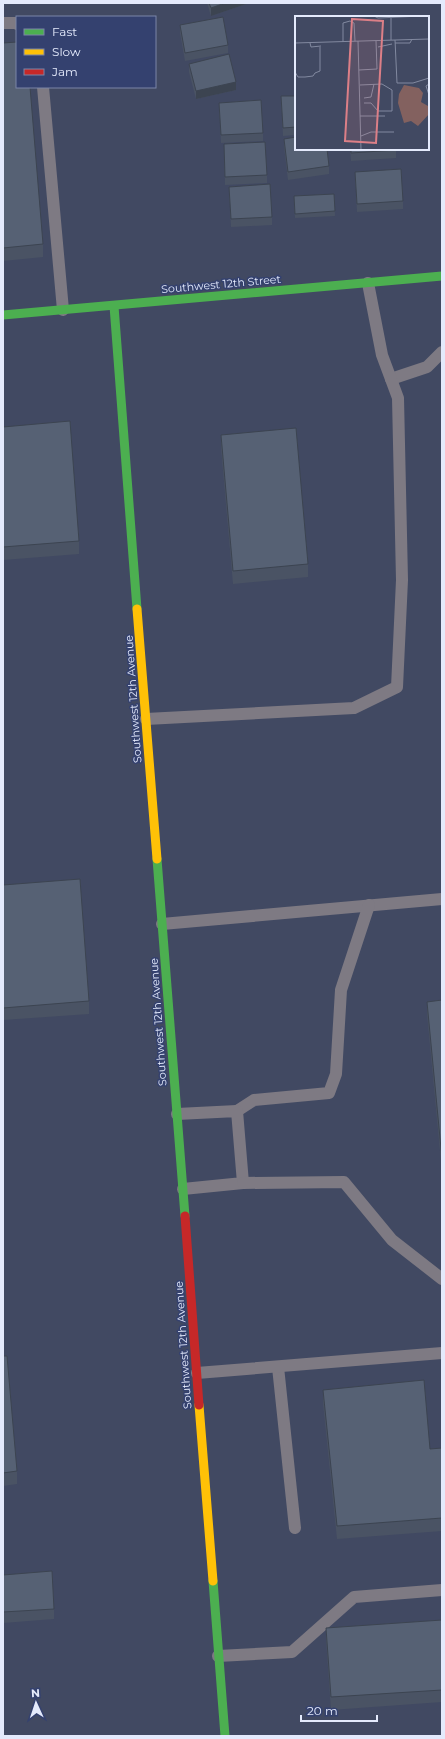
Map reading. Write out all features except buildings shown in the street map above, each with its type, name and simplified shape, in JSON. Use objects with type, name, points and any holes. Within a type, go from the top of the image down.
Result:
[{"type":"street","name":"Southwest 12th Street","points":[[3,315],[442,276]]},
{"type":"street","name":"Southwest 12th Avenue","points":[[114,306],[225,1736]]},
{"type":"lane","points":[[3,23],[16,24]]},
{"type":"lane","points":[[44,88],[63,310]]},
{"type":"lane","points":[[146,719],[354,708],[397,687],[402,580],[398,398],[382,355],[368,283]]},
{"type":"lane","points":[[391,379],[427,367],[442,352]]},
{"type":"lane","points":[[162,924],[442,899]]},
{"type":"lane","points":[[177,1114],[237,1111],[254,1100],[328,1093],[336,1074],[341,990],[369,906]]},
{"type":"lane","points":[[237,1111],[243,1183]]},
{"type":"lane","points":[[183,1189],[243,1183],[344,1182],[392,1240],[442,1280]]},
{"type":"lane","points":[[197,1373],[442,1353]]},
{"type":"lane","points":[[278,1367],[295,1528]]},
{"type":"lane","points":[[218,1656],[292,1652],[354,1597],[442,1590]]},
{"type":"traffic: fast","points":[[3,315],[442,276]]},
{"type":"traffic: fast","points":[[114,306],[137,609]]},
{"type":"traffic: fast","points":[[157,859],[185,1216]]},
{"type":"traffic: fast","points":[[213,1581],[225,1736]]},
{"type":"traffic: slow","points":[[137,609],[157,859]]},
{"type":"traffic: slow","points":[[199,1405],[213,1581]]},
{"type":"traffic: jam","points":[[185,1216],[199,1405]]}]
